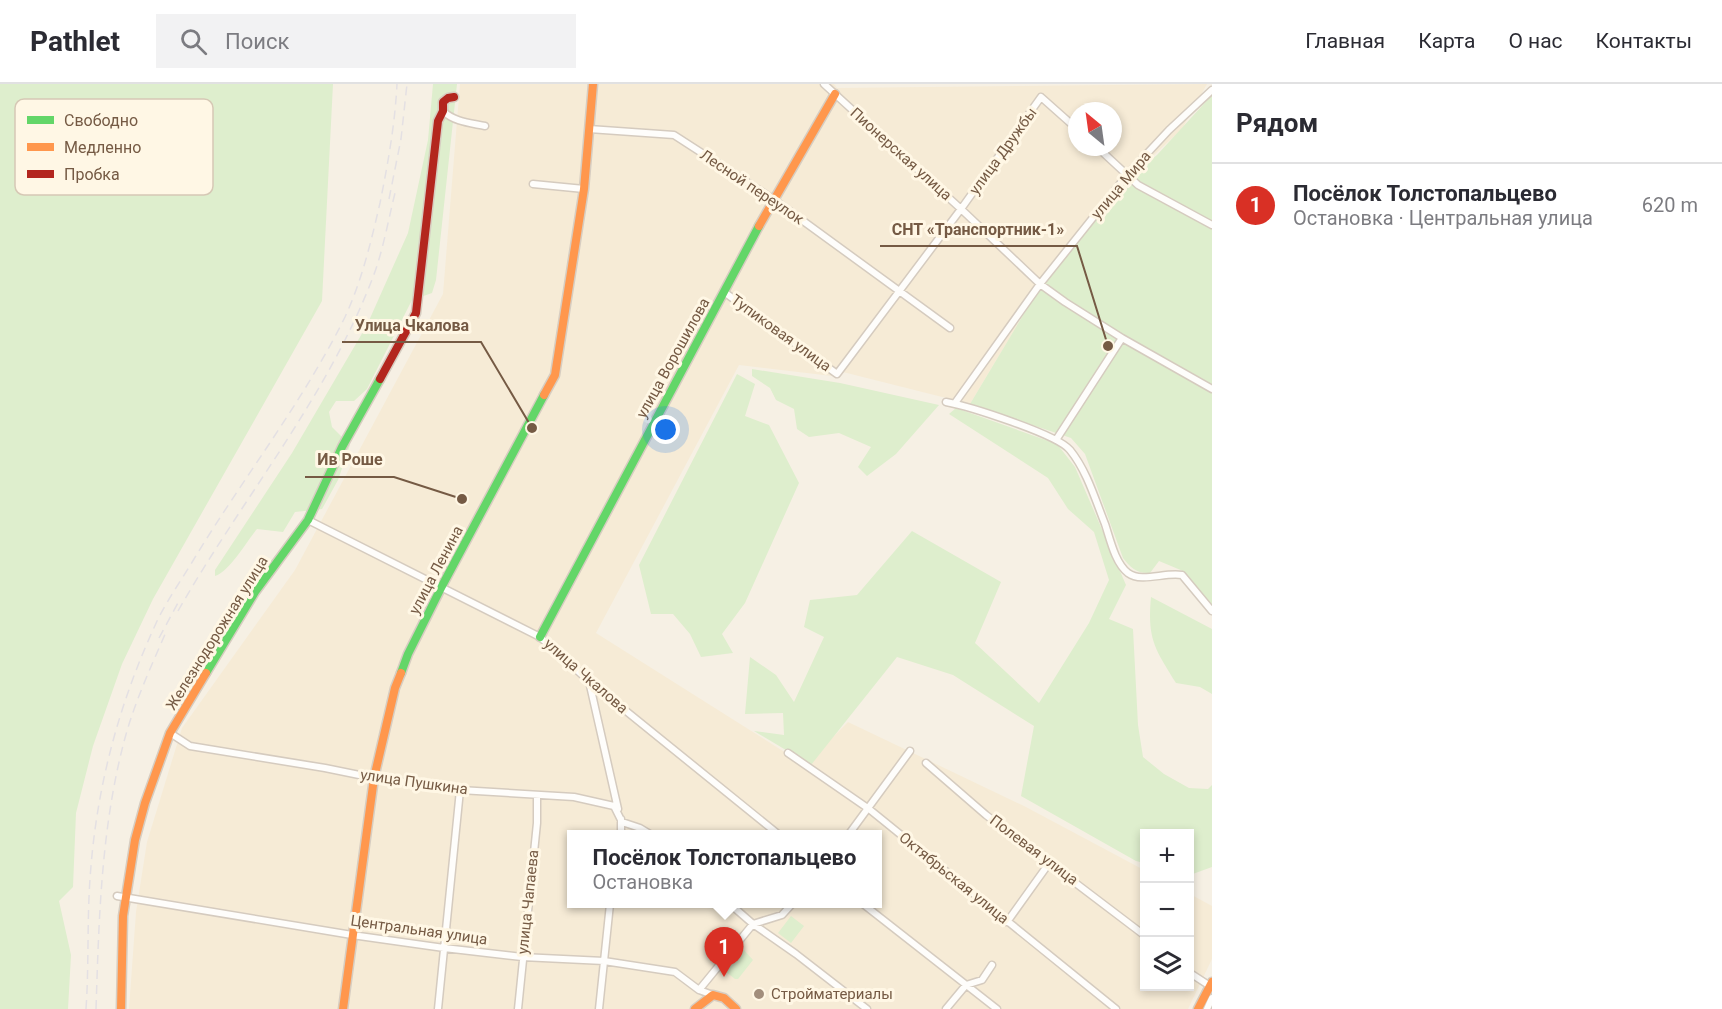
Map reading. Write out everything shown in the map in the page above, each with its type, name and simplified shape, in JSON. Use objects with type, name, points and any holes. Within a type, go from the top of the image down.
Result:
[{"type":"street","name":"улица Ленина","points":[[343,1009],[374,778],[390,704],[401,669],[442,586],[553,380],[584,189],[593,84]]},
{"type":"street","name":"Пионерская улица","points":[[824,84],[1040,284],[1122,338],[1212,389]]},
{"type":"street","name":"улица Мира","points":[[955,403],[1040,284],[1127,175],[1169,130],[1212,90]]},
{"type":"street","name":"улица Ворошилова","points":[[540,637],[773,199],[835,94]]},
{"type":"street","name":"улица Дружбы","points":[[837,374],[961,209],[1041,96],[1068,121]]},
{"type":"street","points":[[454,97],[443,102],[443,111],[449,117],[485,126]]},
{"type":"street","name":"Железнодорожная улица","points":[[121,1009],[123,916],[121,897],[145,803],[170,733],[255,591],[308,520],[342,447],[416,313],[438,121],[443,111]]},
{"type":"street","name":"Лесной переулок","points":[[590,129],[674,135],[773,199],[950,328]]},
{"type":"street","points":[[1107,156],[1138,185],[1212,225]]},
{"type":"street","points":[[533,184],[584,189]]},
{"type":"street","name":"Тупиковая улица","points":[[724,292],[837,374]]},
{"type":"street","points":[[1056,440],[1122,338]]},
{"type":"street","points":[[946,402],[1032,429],[1068,447],[1085,472],[1120,565],[1135,576],[1152,578],[1164,574],[1182,575],[1212,611]]},
{"type":"street","name":"улица Чкалова","points":[[308,520],[540,637],[589,681],[773,830]]},
{"type":"street","points":[[589,681],[622,822],[621,830]]},
{"type":"street","name":"улица Пушкина","points":[[170,733],[190,746],[374,778],[459,790],[574,797],[614,806],[622,822],[643,830]]},
{"type":"street","points":[[852,830],[910,751]]},
{"type":"street","name":"Октябрьская улица","points":[[788,753],[869,809],[1116,1009]]},
{"type":"street","name":"Полевая улица","points":[[926,763],[986,814],[1140,932]]},
{"type":"street","points":[[438,1009],[459,790]]},
{"type":"street","name":"улица Чапаева","points":[[518,1009],[537,823],[537,796]]},
{"type":"street","points":[[1006,922],[1050,862]]},
{"type":"street","name":"Центральная улица","points":[[121,897],[444,948],[522,957],[604,962],[675,972],[699,990],[724,998],[736,1009]]},
{"type":"street","points":[[599,1009],[609,908]]},
{"type":"street","points":[[735,908],[753,924],[867,1009]]},
{"type":"street","points":[[699,990],[753,924],[782,915],[788,908]]},
{"type":"street","points":[[869,908],[997,1009]]},
{"type":"street","points":[[946,1009],[966,985],[982,980],[992,965]]},
{"type":"street","points":[[1194,975],[1211,984],[1198,1009]]},
{"type":"street","points":[[695,1009],[713,995]]},
{"type":"street","points":[[1207,1009],[1212,998]]},
{"type":"shaded area","points":[[460,84],[834,84],[837,88],[1207,84],[1182,129],[1129,178],[1040,287],[970,404],[835,370],[832,376],[739,365],[596,633],[805,765],[848,722],[1024,806],[1140,868],[1140,991],[1194,991],[1194,896],[1212,906],[1212,959],[1188,1009],[129,1009],[136,912],[147,842],[182,728],[295,570],[443,294]]},
{"type":"green space","points":[[0,84],[333,84],[322,301],[153,599],[122,664],[93,746],[76,813],[73,887],[59,901],[71,955],[68,1009],[0,1009]]},
{"type":"green space","points":[[433,84],[457,84],[436,280],[432,293],[412,300],[367,389],[354,401],[336,401],[329,412],[332,427],[350,445],[338,480],[322,509],[295,512],[283,532],[257,529],[232,562],[215,576],[215,570],[292,453],[367,325],[408,233],[428,140]]},
{"type":"green space","points":[[1212,95],[1212,609],[1183,571],[1159,561],[1150,573],[1141,572],[1134,569],[1123,558],[1085,454],[1071,438],[970,404],[1040,287],[1061,260],[1129,178],[1157,155]]},
{"type":"green space","points":[[752,369],[840,383],[939,405],[896,454],[867,476],[858,467],[871,447],[839,433],[809,437],[797,429],[794,409],[776,400],[770,388],[752,376]]},
{"type":"green space","points":[[737,374],[755,384],[745,416],[769,425],[799,483],[745,603],[722,634],[733,653],[701,657],[690,634],[673,614],[651,614],[639,565]]},
{"type":"green space","points":[[956,408],[1057,444],[1075,467],[1126,585],[1109,619],[1133,629],[1138,725],[1143,757],[1164,774],[1189,788],[1208,789],[1212,785],[1212,867],[1194,874],[1194,829],[1140,829],[1140,862],[1021,796],[1034,726],[953,675],[897,657],[811,765],[754,731],[784,735],[783,713],[745,714],[750,657],[776,675],[794,702],[824,637],[804,627],[810,600],[857,595],[912,531],[1001,582],[975,643],[1039,703],[1089,623],[1109,580],[1094,532],[1068,509],[1048,478],[949,414]]},
{"type":"green space","points":[[1151,597],[1212,629],[1212,694],[1200,687],[1176,683],[1154,643],[1150,623]]},
{"type":"green space","points":[[791,916],[804,926],[791,943],[778,933]]},
{"type":"green space","points":[[744,950],[753,960],[738,979],[735,979],[726,972],[726,969]]},
{"type":"railway","points":[[86,1009],[89,895],[93,845],[104,779],[121,714],[144,650],[166,604],[311,379],[345,317],[361,275],[380,203],[391,144],[397,84]]},
{"type":"railway","points":[[389,199],[401,139],[407,84]]},
{"type":"railway","points":[[178,611],[308,407],[332,365],[373,277],[383,246],[395,193]]},
{"type":"railway","points":[[159,638],[179,601]]},
{"type":"railway","points":[[96,1009],[103,873],[117,771],[134,711],[166,632]]},
{"type":"traffic: fast","points":[[540,637],[759,226]]},
{"type":"traffic: fast","points":[[206,673],[255,592],[308,520],[342,447],[380,379]]},
{"type":"traffic: fast","points":[[401,673],[442,586],[544,395]]},
{"type":"traffic: slow","points":[[544,395],[555,375],[584,189],[593,84]]},
{"type":"traffic: slow","points":[[759,226],[835,94]]},
{"type":"traffic: slow","points":[[121,1009],[123,916],[135,840],[145,803],[170,733],[206,673]]},
{"type":"traffic: slow","points":[[343,1009],[374,778],[395,688],[401,673]]},
{"type":"traffic: slow","points":[[1198,1009],[1212,982]]},
{"type":"traffic: slow","points":[[695,1009],[713,995],[724,998],[736,1009]]},
{"type":"traffic: jam","points":[[380,379],[416,313],[438,121],[443,111],[443,102],[454,97]]},
{"type":"place","name":"СНТ «Транспортник-1»","points":[[1108,346]]},
{"type":"place","name":"Улица Чкалова","points":[[532,428]]},
{"type":"place","name":"Ив Роше","points":[[462,499]]},
{"type":"place","name":"Посёлок Толстопальцево","points":[[724,977]]},
{"type":"place","name":"Стройматериалы","points":[[759,994]]}]
